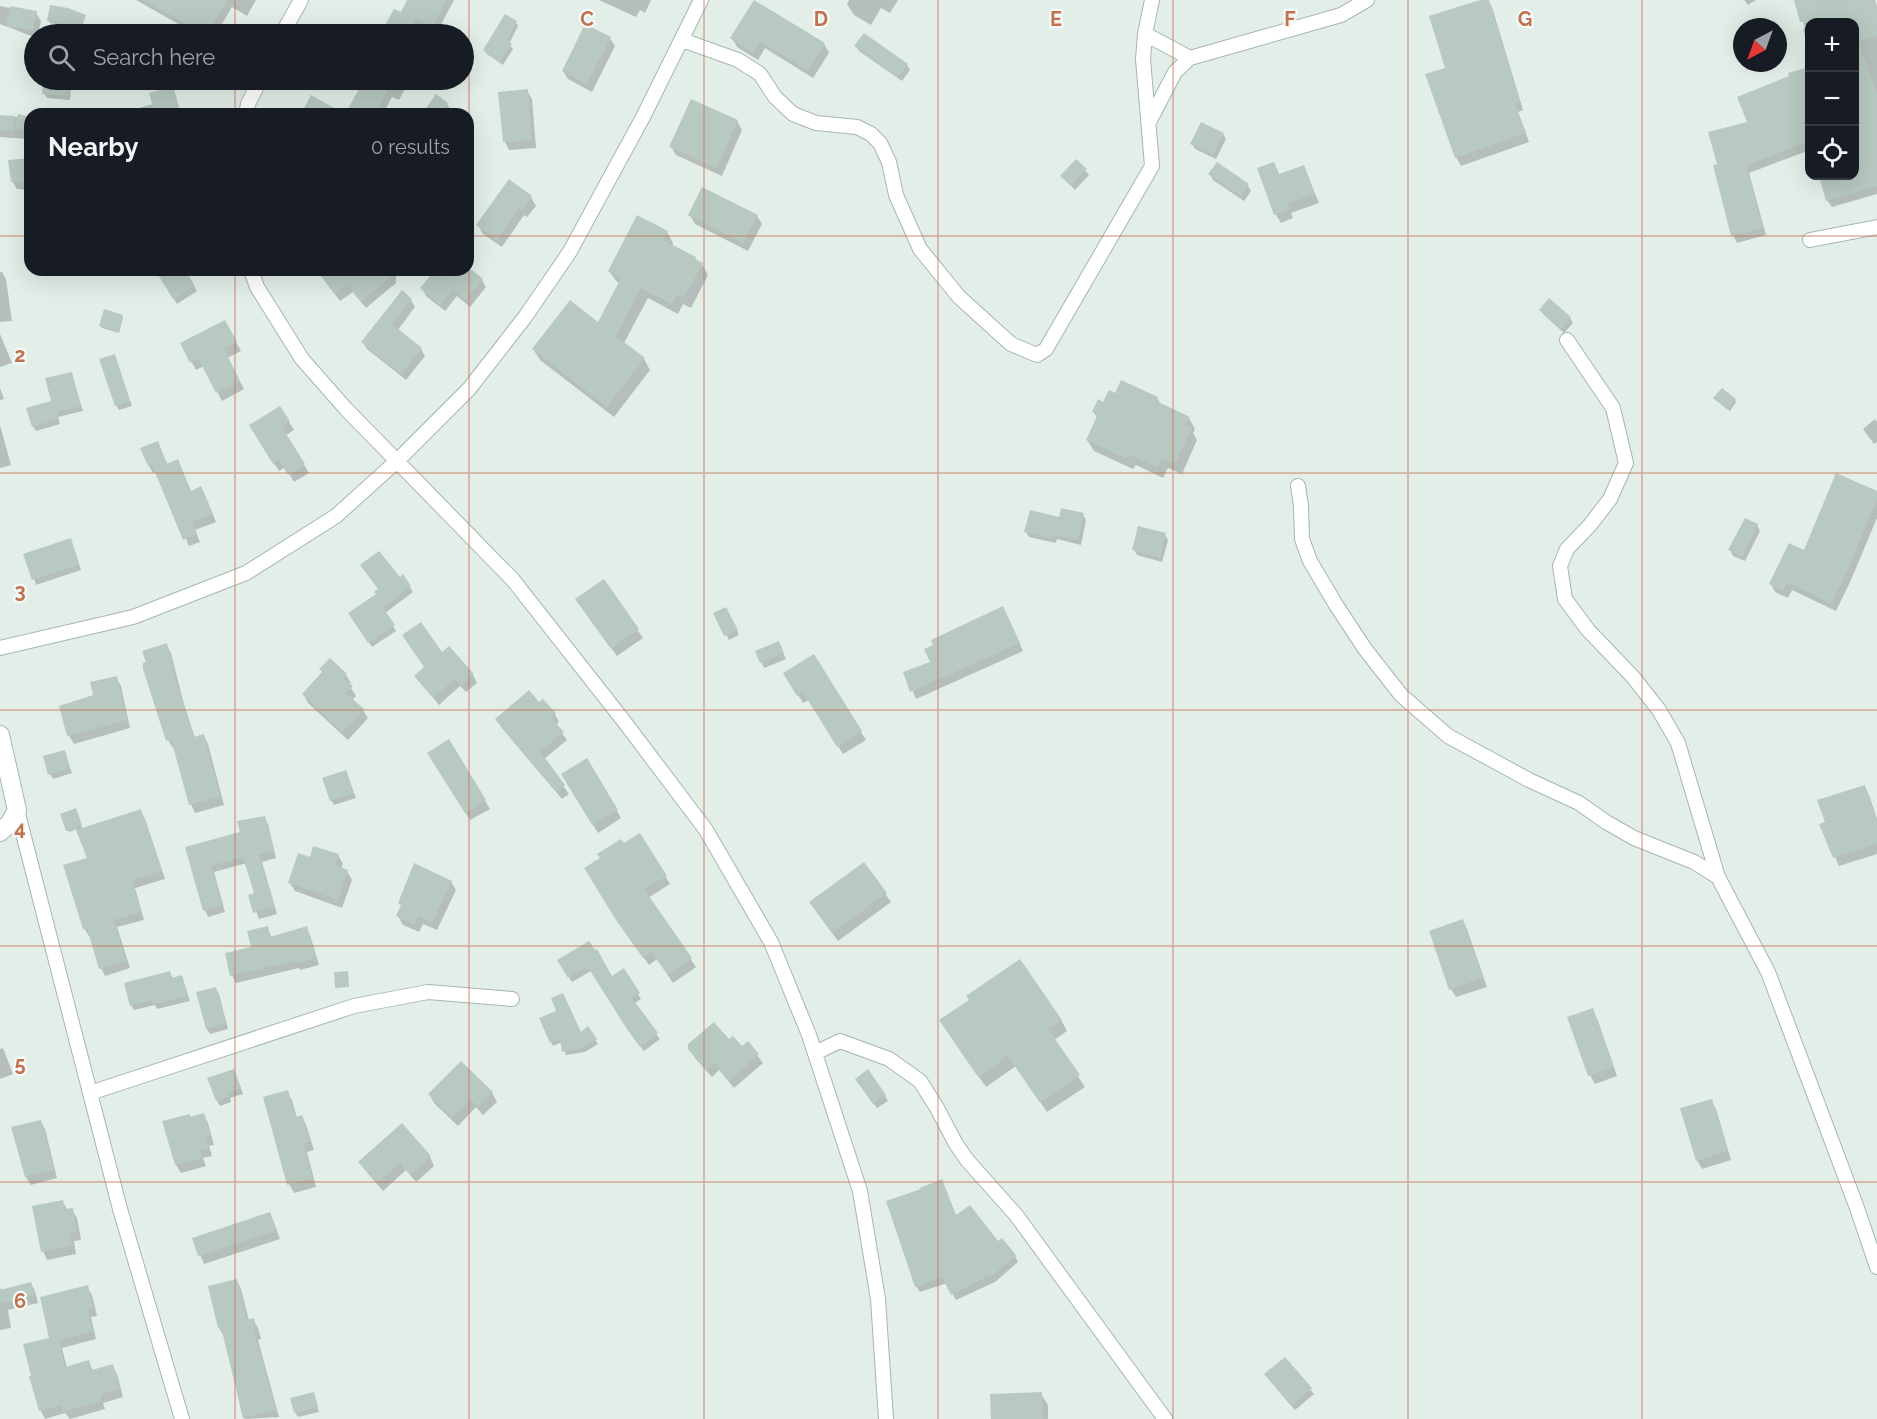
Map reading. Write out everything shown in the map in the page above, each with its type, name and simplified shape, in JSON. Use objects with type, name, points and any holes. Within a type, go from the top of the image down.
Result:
[{"type":"street","points":[[288,24],[301,0]]},
{"type":"street","points":[[0,648],[133,616],[246,573],[336,516],[398,461],[469,389],[525,318],[569,253],[643,117],[701,0]]},
{"type":"street","points":[[682,40],[738,60],[760,74],[775,97],[793,114],[816,123],[857,127],[870,134],[880,143],[889,162],[896,195],[920,249],[959,297],[1011,344],[1037,355],[1046,349],[1152,166],[1143,59],[1152,0]]},
{"type":"street","points":[[1149,122],[1175,72],[1190,58],[1341,15],[1367,0]]},
{"type":"street","points":[[1145,34],[1190,58]]},
{"type":"street","points":[[247,108],[255,90]]},
{"type":"street","points":[[1810,240],[1877,227]]},
{"type":"street","points":[[253,276],[257,287],[303,359],[346,409],[513,580],[706,830],[771,942],[814,1053],[860,1191],[878,1299],[886,1419]]},
{"type":"street","points":[[1567,340],[1613,408],[1626,463],[1610,500],[1567,549],[1560,566],[1565,599],[1588,630],[1633,677],[1659,710],[1678,743],[1718,877],[1768,972],[1877,1267]]},
{"type":"street","points":[[1298,486],[1302,539],[1310,561],[1365,649],[1401,695],[1448,736],[1528,780],[1579,803],[1634,838],[1694,862],[1718,877]]},
{"type":"street","points":[[0,735],[17,810],[120,1209],[182,1419]]},
{"type":"street","points":[[0,832],[10,823],[17,810]]},
{"type":"street","points":[[90,1093],[354,1006],[428,992],[512,999]]},
{"type":"street","points":[[814,1053],[840,1041],[889,1059],[920,1081],[967,1160],[1016,1215],[1165,1419]]},
{"type":"building","points":[[144,0],[227,0],[213,24],[186,24]]},
{"type":"building","points":[[407,0],[447,0],[434,24],[426,24],[416,19],[413,24],[386,24],[394,9],[401,12]]},
{"type":"building","points":[[754,0],[825,43],[808,71],[760,41],[753,53],[730,38]]},
{"type":"building","points":[[1480,0],[1489,0],[1520,102],[1515,104],[1526,133],[1455,158],[1425,74],[1445,68],[1429,16]]},
{"type":"building","points":[[1794,0],[1874,0],[1877,9],[1877,36],[1859,42],[1859,18],[1805,18],[1805,22],[1800,22]]},
{"type":"building","points":[[50,5],[68,8],[86,15],[83,24],[47,21]]},
{"type":"building","points":[[10,6],[37,11],[34,24],[24,24],[24,29],[6,26]]},
{"type":"building","points":[[505,14],[517,21],[507,41],[512,44],[500,62],[483,50]]},
{"type":"building","points":[[585,24],[611,37],[587,84],[562,71]]},
{"type":"building","points":[[864,33],[908,64],[898,77],[854,46]]},
{"type":"building","points":[[1859,45],[1877,93],[1877,186],[1826,201],[1820,180],[1859,180]]},
{"type":"building","points":[[1805,68],[1805,143],[1746,166],[1763,228],[1731,236],[1713,165],[1717,164],[1708,132],[1747,122],[1737,97],[1789,76],[1788,73]]},
{"type":"building","points":[[528,89],[532,140],[503,142],[498,92]]},
{"type":"building","points":[[42,90],[68,90],[68,96],[42,94]]},
{"type":"building","points":[[174,90],[179,108],[153,108],[149,93]]},
{"type":"building","points":[[358,90],[388,90],[378,108],[348,108]]},
{"type":"building","points":[[436,94],[448,103],[444,108],[426,108]]},
{"type":"building","points":[[311,95],[334,108],[304,108]]},
{"type":"building","points":[[691,99],[738,120],[717,168],[669,147]]},
{"type":"building","points":[[18,114],[24,116],[24,130],[15,128]]},
{"type":"building","points":[[0,115],[15,116],[14,131],[0,130]]},
{"type":"building","points":[[1201,122],[1224,133],[1213,155],[1190,144]]},
{"type":"building","points":[[24,159],[24,182],[11,182],[8,160]]},
{"type":"building","points":[[1076,159],[1087,169],[1071,186],[1060,176]]},
{"type":"building","points":[[1217,162],[1249,184],[1241,196],[1208,174]]},
{"type":"building","points":[[1274,162],[1279,174],[1304,165],[1315,194],[1287,204],[1289,210],[1274,215],[1257,168]]},
{"type":"building","points":[[509,179],[532,196],[522,210],[519,208],[497,240],[476,225]]},
{"type":"building","points":[[702,187],[758,215],[743,243],[688,215]]},
{"type":"building","points":[[637,215],[668,231],[663,240],[703,263],[684,298],[677,294],[672,304],[641,288],[616,336],[645,358],[607,407],[532,349],[570,300],[598,322],[621,278],[608,271]]},
{"type":"building","points":[[474,272],[483,279],[466,300],[453,290],[440,305],[420,288],[430,276],[474,276]]},
{"type":"building","points":[[159,276],[189,276],[195,286],[173,299]]},
{"type":"building","points":[[321,276],[392,276],[361,302],[347,285],[335,295]]},
{"type":"building","points":[[402,290],[412,299],[392,324],[422,348],[401,374],[361,342]]},
{"type":"building","points":[[1549,298],[1571,317],[1561,329],[1539,310]]},
{"type":"building","points":[[104,309],[123,315],[119,332],[99,326]]},
{"type":"building","points":[[225,320],[237,342],[224,349],[240,381],[216,393],[198,358],[190,363],[180,343]]},
{"type":"building","points":[[115,354],[130,401],[115,406],[99,359]]},
{"type":"building","points":[[72,372],[81,406],[57,412],[58,419],[32,427],[26,408],[51,401],[45,378]]},
{"type":"building","points":[[1121,380],[1158,397],[1156,401],[1190,417],[1186,425],[1192,428],[1175,464],[1161,458],[1157,467],[1129,455],[1127,459],[1086,440],[1098,414],[1092,412],[1098,399],[1103,402],[1109,390],[1115,393]]},
{"type":"building","points":[[1722,388],[1736,399],[1728,410],[1713,398]]},
{"type":"building","points":[[280,406],[290,421],[282,427],[305,464],[288,475],[279,460],[273,464],[249,425]]},
{"type":"building","points":[[158,441],[167,464],[178,459],[191,491],[201,486],[213,514],[192,522],[197,534],[183,540],[152,465],[148,466],[140,448]]},
{"type":"building","points":[[1836,473],[1877,491],[1877,499],[1847,572],[1831,604],[1788,582],[1783,591],[1769,584],[1789,543],[1804,550]]},
{"type":"building","points":[[1061,508],[1084,513],[1078,540],[1055,535],[1054,539],[1024,532],[1030,510],[1059,517]]},
{"type":"building","points":[[1745,518],[1758,524],[1742,557],[1728,550]]},
{"type":"building","points":[[1138,526],[1166,533],[1160,558],[1132,550]]},
{"type":"building","points":[[71,538],[79,565],[32,580],[23,554]]},
{"type":"building","points":[[379,551],[400,577],[403,574],[411,586],[383,608],[395,625],[368,643],[348,613],[376,594],[374,592],[378,589],[360,565]]},
{"type":"building","points":[[604,579],[639,629],[611,649],[575,599]]},
{"type":"building","points":[[1003,606],[1020,643],[910,692],[903,672],[930,662],[924,649],[933,645],[931,640]]},
{"type":"building","points":[[726,607],[738,630],[724,636],[713,613]]},
{"type":"building","points":[[421,622],[442,652],[449,646],[474,674],[461,686],[455,679],[433,698],[414,676],[424,667],[402,635]]},
{"type":"building","points":[[779,641],[784,653],[760,663],[755,651]]},
{"type":"building","points":[[167,643],[179,692],[194,737],[204,734],[220,797],[189,805],[171,739],[166,741],[143,669],[143,663],[146,662],[142,651]]},
{"type":"building","points":[[814,654],[862,731],[837,747],[803,692],[797,696],[783,673]]},
{"type":"building","points":[[330,658],[347,674],[343,678],[353,686],[346,693],[364,709],[342,732],[302,694],[322,672],[319,669]]},
{"type":"building","points":[[117,676],[127,720],[67,736],[59,706],[93,695],[90,682]]},
{"type":"building","points":[[529,690],[539,702],[543,699],[556,713],[551,718],[564,732],[540,751],[565,785],[557,792],[495,719]]},
{"type":"building","points":[[449,739],[486,800],[465,813],[427,753]]},
{"type":"building","points":[[65,750],[70,768],[48,775],[43,756]]},
{"type":"building","points":[[587,758],[618,810],[592,825],[561,774]]},
{"type":"building","points":[[346,770],[354,793],[330,801],[322,778]]},
{"type":"building","points":[[1865,785],[1877,821],[1877,844],[1833,858],[1819,824],[1825,822],[1817,800]]},
{"type":"building","points":[[76,808],[82,825],[66,831],[60,814]]},
{"type":"building","points":[[141,809],[162,871],[132,880],[141,912],[114,920],[126,961],[99,969],[87,928],[83,929],[63,865],[87,858],[76,830]]},
{"type":"building","points":[[265,816],[274,851],[259,855],[275,907],[253,913],[248,895],[254,893],[243,857],[211,866],[222,906],[203,911],[185,847],[240,832],[237,821]]},
{"type":"building","points":[[640,833],[667,876],[644,889],[692,958],[668,975],[651,952],[643,958],[584,868],[600,858],[597,854],[621,839],[624,843]]},
{"type":"building","points":[[313,846],[339,854],[335,865],[348,870],[338,900],[288,883],[298,853],[310,857]]},
{"type":"building","points":[[864,862],[887,893],[832,933],[809,902]]},
{"type":"building","points":[[414,863],[452,881],[432,923],[418,916],[414,925],[396,916],[401,905],[398,903]]},
{"type":"building","points":[[1463,919],[1483,978],[1449,990],[1429,931]]},
{"type":"building","points":[[268,926],[270,937],[307,926],[316,958],[230,976],[225,953],[251,947],[247,931]]},
{"type":"building","points":[[589,941],[595,950],[597,949],[612,976],[624,968],[640,993],[632,998],[658,1033],[640,1047],[587,966],[568,978],[557,960]]},
{"type":"building","points":[[1020,959],[1062,1020],[1048,1029],[1080,1075],[1040,1103],[1008,1056],[978,1077],[939,1020],[969,1000],[966,996]]},
{"type":"building","points":[[170,971],[172,978],[182,975],[188,996],[153,1004],[152,1000],[130,1006],[124,983]]},
{"type":"building","points":[[348,971],[349,987],[335,988],[334,972]]},
{"type":"building","points":[[216,987],[226,1024],[206,1029],[196,992]]},
{"type":"building","points":[[563,993],[581,1032],[588,1026],[597,1039],[582,1048],[562,1052],[560,1038],[550,1043],[539,1018],[556,1011],[551,998]]},
{"type":"building","points":[[1593,1008],[1614,1067],[1588,1076],[1567,1017]]},
{"type":"building","points":[[714,1022],[729,1039],[733,1036],[742,1046],[748,1041],[759,1054],[729,1081],[714,1063],[706,1070],[688,1049],[688,1044]]},
{"type":"building","points":[[461,1061],[493,1092],[478,1107],[471,1100],[452,1118],[428,1094]]},
{"type":"building","points":[[234,1069],[241,1088],[228,1093],[229,1097],[216,1101],[207,1078]]},
{"type":"building","points":[[868,1069],[886,1095],[873,1104],[855,1079]]},
{"type":"building","points":[[288,1090],[296,1117],[302,1115],[310,1142],[303,1144],[313,1178],[287,1185],[263,1097]]},
{"type":"building","points":[[1712,1099],[1728,1151],[1696,1161],[1680,1108]]},
{"type":"building","points":[[204,1113],[211,1136],[206,1138],[209,1148],[200,1150],[202,1158],[175,1165],[162,1121]]},
{"type":"building","points":[[41,1120],[54,1170],[25,1177],[11,1127]]},
{"type":"building","points":[[402,1123],[431,1156],[410,1175],[400,1163],[377,1183],[358,1162]]},
{"type":"building","points":[[942,1179],[956,1215],[970,1205],[998,1241],[1002,1238],[1016,1255],[991,1277],[990,1275],[951,1295],[942,1277],[915,1287],[886,1201]]},
{"type":"building","points":[[63,1200],[65,1209],[73,1208],[77,1232],[70,1233],[72,1246],[41,1252],[32,1206]]},
{"type":"building","points":[[270,1212],[277,1230],[198,1256],[192,1238]]},
{"type":"building","points":[[237,1279],[247,1320],[254,1318],[257,1331],[254,1332],[276,1409],[243,1418],[221,1327],[218,1328],[208,1286]]},
{"type":"building","points":[[31,1282],[35,1295],[0,1304],[0,1290]]},
{"type":"building","points":[[88,1285],[93,1308],[87,1309],[93,1331],[59,1340],[65,1367],[89,1360],[92,1370],[113,1364],[120,1389],[100,1395],[102,1401],[63,1412],[61,1405],[39,1411],[23,1344],[49,1338],[40,1297]]},
{"type":"building","points":[[1285,1357],[1312,1388],[1291,1406],[1264,1374]]},
{"type":"building","points":[[314,1392],[318,1407],[294,1413],[290,1398]]},
{"type":"building","points":[[1042,1392],[1043,1419],[991,1419],[990,1394]]}]
